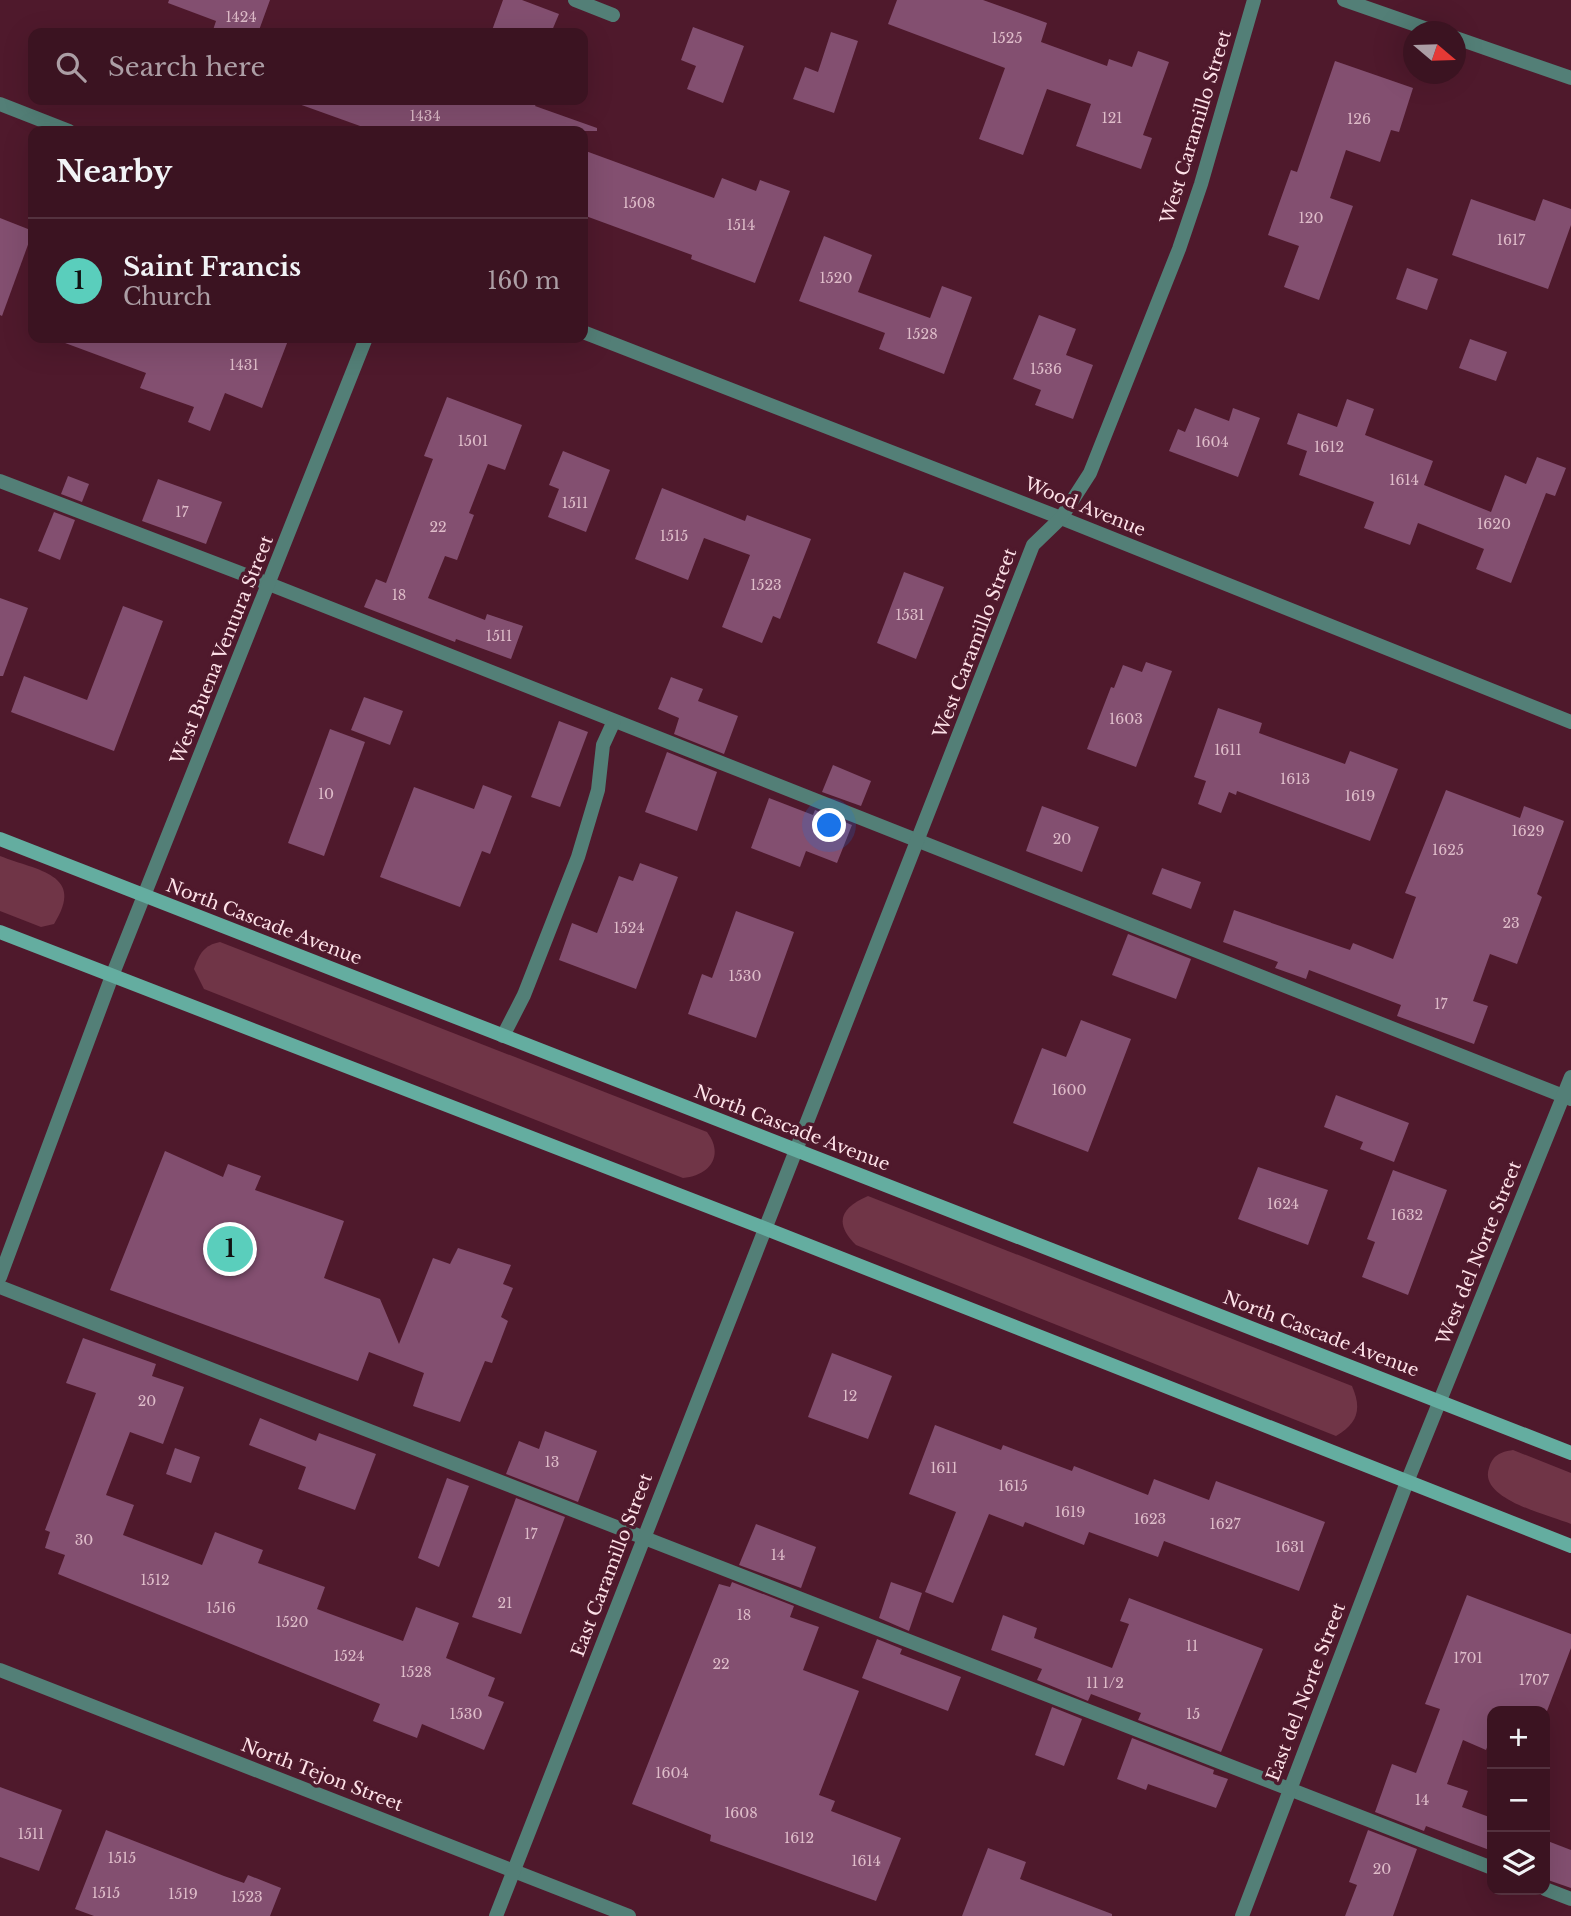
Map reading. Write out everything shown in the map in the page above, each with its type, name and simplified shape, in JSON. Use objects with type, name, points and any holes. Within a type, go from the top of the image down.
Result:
[{"type":"main road","name":"North Cascade Avenue","points":[[0,839],[1571,1453]]},
{"type":"main road","points":[[0,932],[764,1228],[1571,1546]]},
{"type":"street","points":[[575,0],[613,15]]},
{"type":"street","name":"West Caramillo Street","points":[[764,1228],[920,840],[1033,545],[1061,518],[1090,473],[1179,249],[1201,184],[1254,0]]},
{"type":"street","points":[[1344,0],[1404,21]]},
{"type":"street","points":[[1466,42],[1571,78]]},
{"type":"street","points":[[0,104],[56,126]]},
{"type":"street","name":"Wood Avenue","points":[[588,334],[1061,518],[1571,722]]},
{"type":"street","name":"West Buena Ventura Street","points":[[0,1277],[112,976],[364,343]]},
{"type":"street","points":[[0,481],[269,584],[1567,1097]]},
{"type":"street","points":[[503,1037],[524,995],[578,857],[598,790],[603,745],[614,721]]},
{"type":"street","name":"West del Norte Street","points":[[1407,1482],[1567,1097],[1571,1077]]},
{"type":"street","name":"East Caramillo Street","points":[[496,1916],[764,1228]]},
{"type":"street","points":[[0,1287],[643,1539],[1291,1787],[1487,1866]]},
{"type":"street","name":"East del Norte Street","points":[[1241,1916],[1407,1482]]},
{"type":"street","name":"North Tejon Street","points":[[0,1670],[629,1916]]},
{"type":"street","points":[[1550,1891],[1571,1899]]},
{"type":"shaded area","points":[[0,856],[42,871],[61,884],[64,894],[62,907],[54,924],[41,927],[0,911]]},
{"type":"shaded area","points":[[220,942],[707,1132],[714,1149],[712,1163],[700,1173],[683,1178],[204,989],[194,969],[203,951]]},
{"type":"shaded area","points":[[868,1196],[1352,1386],[1357,1402],[1356,1415],[1349,1426],[1336,1436],[856,1245],[845,1230],[843,1217],[851,1206]]},
{"type":"shaded area","points":[[1513,1450],[1571,1473],[1571,1524],[1518,1504],[1494,1489],[1488,1479],[1489,1468],[1498,1455]]},
{"type":"building","points":[[169,0],[270,0],[260,28],[214,28],[216,21],[168,3]]},
{"type":"building","points":[[503,0],[522,0],[559,14],[553,28],[493,28]]},
{"type":"building","points":[[897,0],[983,0],[1047,23],[1041,42],[1107,66],[1109,59],[1132,67],[1138,51],[1169,62],[1143,135],[1152,138],[1141,169],[1076,146],[1091,104],[1047,89],[1023,155],[979,139],[1005,68],[888,24]]},
{"type":"building","points":[[693,27],[744,46],[723,103],[687,89],[696,66],[681,60]]},
{"type":"building","points":[[831,32],[858,41],[834,113],[793,99],[805,67],[818,72]]},
{"type":"building","points":[[1335,61],[1413,88],[1399,132],[1391,130],[1380,162],[1346,150],[1330,198],[1353,206],[1319,300],[1284,287],[1299,246],[1268,235],[1291,170],[1297,172]]},
{"type":"building","points":[[302,105],[536,105],[597,128],[597,131],[588,131],[588,126],[360,126]]},
{"type":"building","points":[[588,152],[714,198],[722,178],[756,191],[760,180],[790,191],[755,283],[691,259],[692,255],[588,217]]},
{"type":"building","points":[[1471,199],[1535,221],[1543,199],[1571,209],[1571,225],[1548,289],[1452,255]]},
{"type":"building","points":[[0,218],[28,229],[28,245],[2,316]]},
{"type":"building","points":[[824,236],[872,255],[858,292],[930,318],[942,286],[972,297],[944,374],[879,349],[885,333],[799,301]]},
{"type":"building","points":[[1407,268],[1438,279],[1427,310],[1396,299]]},
{"type":"building","points":[[1039,315],[1076,329],[1066,355],[1093,365],[1073,419],[1035,405],[1041,390],[1013,379]]},
{"type":"building","points":[[1470,339],[1507,352],[1496,381],[1459,368]]},
{"type":"building","points":[[65,343],[287,343],[262,408],[225,393],[210,431],[188,422],[194,407],[140,388],[146,373]]},
{"type":"building","points":[[447,397],[522,425],[505,470],[488,464],[469,513],[474,515],[457,560],[445,556],[428,598],[485,620],[487,614],[523,626],[511,659],[456,639],[455,642],[364,607],[376,579],[386,583],[433,459],[424,456]]},
{"type":"building","points":[[1347,399],[1374,409],[1365,435],[1433,461],[1424,485],[1491,512],[1505,475],[1526,484],[1537,457],[1566,468],[1555,496],[1546,493],[1511,583],[1476,569],[1484,549],[1418,523],[1410,545],[1364,528],[1374,502],[1299,475],[1307,451],[1287,444],[1298,413],[1337,427]]},
{"type":"building","points":[[1195,408],[1229,421],[1233,408],[1260,418],[1238,477],[1169,451],[1178,429],[1185,432]]},
{"type":"building","points":[[563,451],[610,470],[586,532],[548,517],[559,489],[549,485]]},
{"type":"building","points":[[68,476],[89,484],[82,502],[61,494]]},
{"type":"building","points":[[158,479],[222,502],[206,544],[142,521]]},
{"type":"building","points":[[662,488],[745,521],[747,515],[811,539],[780,619],[773,616],[762,643],[722,627],[750,555],[704,538],[688,580],[635,559]]},
{"type":"building","points":[[54,512],[75,520],[60,560],[38,551]]},
{"type":"building","points":[[904,572],[944,587],[916,659],[877,643]]},
{"type":"building","points":[[0,598],[28,608],[3,676],[0,676]]},
{"type":"building","points":[[123,606],[163,621],[114,751],[11,712],[24,676],[87,700]]},
{"type":"building","points":[[1146,662],[1172,671],[1136,767],[1087,749],[1111,687],[1114,688],[1123,665],[1142,672]]},
{"type":"building","points":[[671,677],[703,689],[698,701],[738,716],[724,754],[674,734],[679,718],[658,709]]},
{"type":"building","points":[[364,697],[403,711],[390,745],[351,730]]},
{"type":"building","points":[[1218,708],[1262,723],[1259,733],[1345,764],[1350,751],[1398,769],[1370,841],[1237,791],[1236,795],[1229,792],[1221,813],[1198,804],[1206,781],[1194,777]]},
{"type":"building","points":[[559,721],[588,732],[560,807],[531,797]]},
{"type":"building","points":[[330,729],[365,742],[324,856],[288,843]]},
{"type":"building","points":[[667,752],[717,772],[697,831],[645,812]]},
{"type":"building","points":[[833,765],[871,781],[861,806],[822,792]]},
{"type":"building","points":[[483,785],[512,796],[490,854],[482,851],[460,907],[380,877],[414,787],[474,809]]},
{"type":"building","points":[[1446,790],[1520,818],[1524,806],[1564,821],[1537,894],[1542,897],[1517,964],[1490,954],[1473,1001],[1488,1006],[1474,1044],[1397,1016],[1401,1005],[1309,970],[1306,979],[1275,968],[1278,962],[1223,942],[1234,910],[1350,950],[1353,943],[1393,959],[1416,897],[1405,893]]},
{"type":"building","points":[[769,798],[813,815],[815,810],[852,825],[837,863],[806,851],[800,867],[751,848]]},
{"type":"building","points":[[1042,806],[1099,827],[1082,872],[1026,851]]},
{"type":"building","points":[[640,863],[678,877],[636,989],[559,960],[572,923],[597,933],[619,876],[633,881]]},
{"type":"building","points":[[1162,868],[1201,882],[1191,909],[1152,894]]},
{"type":"building","points":[[736,911],[794,932],[756,1038],[688,1014],[702,974],[712,978]]},
{"type":"building","points":[[1128,934],[1191,959],[1176,999],[1112,975]]},
{"type":"building","points":[[1081,1020],[1131,1039],[1088,1152],[1013,1123],[1042,1048],[1066,1057]]},
{"type":"building","points":[[1336,1095],[1409,1123],[1394,1162],[1360,1149],[1363,1142],[1324,1127]]},
{"type":"building","points":[[165,1151],[223,1177],[228,1164],[261,1176],[255,1190],[344,1221],[324,1278],[380,1299],[399,1344],[433,1258],[450,1264],[458,1248],[511,1265],[503,1284],[513,1288],[501,1317],[508,1321],[492,1363],[485,1361],[460,1422],[413,1406],[424,1373],[369,1352],[358,1381],[110,1290]]},
{"type":"building","points":[[1258,1167],[1328,1190],[1308,1245],[1238,1219]]},
{"type":"building","points":[[1393,1170],[1447,1190],[1408,1295],[1362,1277],[1375,1242],[1367,1239]]},
{"type":"building","points":[[83,1338],[156,1364],[152,1376],[184,1387],[163,1444],[130,1432],[106,1495],[134,1505],[123,1535],[202,1565],[215,1532],[263,1550],[258,1563],[325,1587],[317,1609],[403,1641],[416,1607],[459,1623],[446,1658],[495,1678],[488,1696],[504,1702],[484,1750],[422,1724],[417,1738],[373,1721],[380,1704],[58,1574],[65,1555],[45,1548],[50,1532],[45,1530],[96,1393],[66,1383]]},
{"type":"building","points":[[832,1353],[892,1376],[868,1439],[808,1417]]},
{"type":"building","points":[[260,1418],[316,1441],[319,1433],[376,1454],[355,1510],[298,1489],[306,1467],[249,1445]]},
{"type":"building","points":[[935,1425],[1001,1450],[1003,1445],[1072,1471],[1074,1466],[1148,1495],[1154,1479],[1209,1500],[1216,1481],[1325,1522],[1299,1591],[1164,1541],[1158,1557],[1089,1532],[1084,1545],[1025,1522],[1023,1527],[989,1514],[953,1603],[925,1592],[956,1512],[909,1494]]},
{"type":"building","points":[[545,1431],[597,1451],[578,1502],[506,1474],[519,1441],[539,1449]]},
{"type":"building","points":[[175,1448],[200,1457],[191,1483],[166,1474]]},
{"type":"building","points":[[447,1478],[469,1486],[439,1567],[418,1558]]},
{"type":"building","points":[[516,1498],[565,1517],[521,1634],[472,1617]]},
{"type":"building","points":[[756,1524],[816,1547],[801,1588],[739,1565]]},
{"type":"building","points":[[732,1582],[794,1606],[790,1617],[819,1627],[803,1670],[859,1691],[819,1795],[835,1801],[831,1811],[901,1838],[876,1901],[710,1841],[711,1835],[632,1804],[719,1584],[730,1587]]},
{"type":"building","points":[[891,1582],[922,1593],[909,1631],[879,1618]]},
{"type":"building","points":[[1467,1595],[1571,1634],[1571,1648],[1549,1706],[1487,1706],[1486,1750],[1463,1740],[1447,1784],[1468,1791],[1462,1807],[1487,1816],[1487,1849],[1426,1826],[1424,1831],[1375,1812],[1392,1764],[1416,1773],[1440,1709],[1425,1704]]},
{"type":"building","points":[[1129,1598],[1263,1649],[1221,1752],[1138,1720],[1141,1713],[1091,1694],[1088,1701],[1037,1680],[1042,1669],[991,1650],[1003,1615],[1037,1628],[1034,1638],[1112,1668],[1129,1624],[1120,1621]]},
{"type":"building","points":[[877,1639],[902,1649],[900,1654],[961,1677],[948,1711],[862,1678]]},
{"type":"building","points":[[1052,1707],[1082,1719],[1064,1766],[1035,1755]]},
{"type":"building","points":[[1132,1738],[1214,1770],[1213,1774],[1228,1779],[1216,1808],[1148,1784],[1146,1790],[1117,1779]]},
{"type":"building","points":[[0,1787],[62,1810],[39,1871],[0,1857]]},
{"type":"building","points":[[106,1830],[244,1883],[248,1875],[281,1888],[270,1916],[94,1916],[75,1909]]},
{"type":"building","points":[[1368,1830],[1417,1849],[1393,1916],[1345,1916],[1357,1885],[1349,1882]]},
{"type":"building","points":[[1550,1842],[1571,1850],[1571,1888],[1550,1881]]},
{"type":"building","points":[[988,1848],[1026,1862],[1020,1879],[1112,1916],[962,1916]]},
{"type":"place","name":"Saint Francis","points":[[230,1249]]}]
